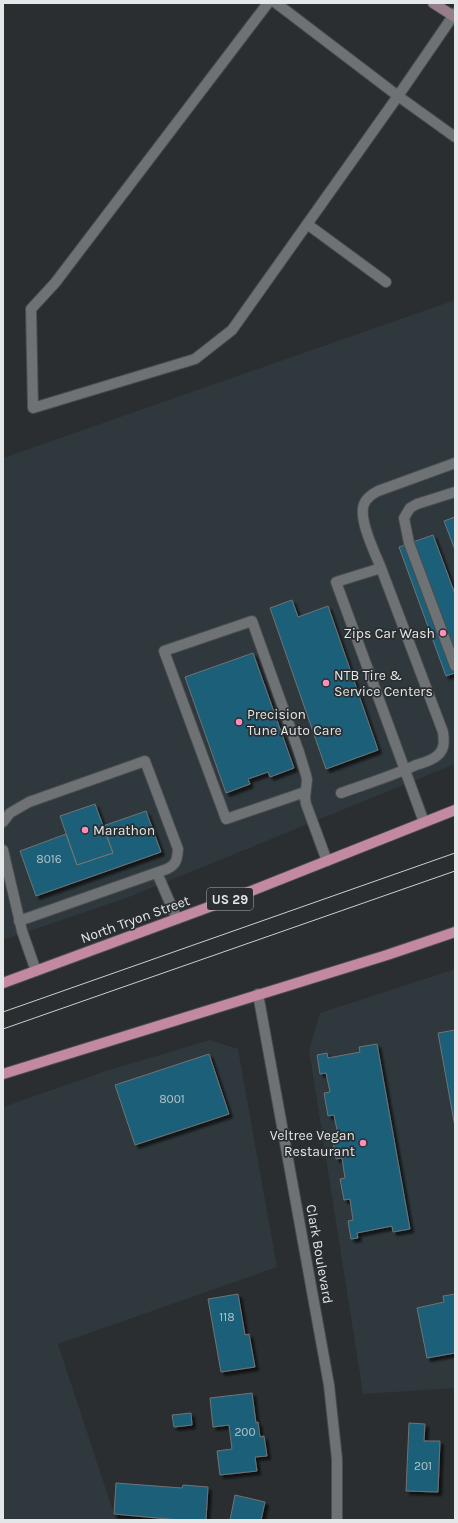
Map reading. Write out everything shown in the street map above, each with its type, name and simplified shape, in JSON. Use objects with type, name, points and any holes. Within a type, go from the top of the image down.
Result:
[{"type":"main road","name":"North Tryon Street","points":[[3,983],[236,897],[455,810]]},
{"type":"main road","points":[[3,1074],[387,955],[455,932]]},
{"type":"street","points":[[268,3],[55,283],[31,309],[33,408],[196,359],[232,330],[454,15],[432,3]]},
{"type":"street","points":[[276,3],[398,96],[455,137]]},
{"type":"street","points":[[308,224],[386,282]]},
{"type":"street","points":[[341,793],[404,770],[438,755],[443,749],[443,732],[363,518],[364,505],[367,498],[378,491],[455,463]]},
{"type":"street","points":[[455,492],[416,504],[410,508],[404,518],[409,543],[455,666]]},
{"type":"street","points":[[381,568],[336,582],[424,822]]},
{"type":"street","points":[[305,792],[226,819],[164,651],[252,621],[299,752],[306,775],[306,804],[328,861]]},
{"type":"street","points":[[3,822],[10,813],[29,802],[145,760],[178,848],[174,866],[19,921]]},
{"type":"street","points":[[3,850],[19,921],[36,971]]},
{"type":"street","points":[[157,873],[177,919]]},
{"type":"street","name":"Clark Boulevard","points":[[258,994],[330,1390],[337,1459],[337,1520]]},
{"type":"shaded area","points":[[455,300],[455,764],[129,897],[3,940],[3,458]]},
{"type":"shaded area","points":[[455,969],[455,1388],[363,1394],[309,1050],[320,1013]]},
{"type":"shaded area","points":[[210,1040],[238,1049],[277,1267],[58,1344],[116,1520],[3,1520],[3,1107],[109,1070]]},
{"type":"building","points":[[455,517],[455,550],[444,521]]},
{"type":"building","name":"Zips Car Wash","points":[[433,535],[455,594],[455,673],[446,676],[399,547]]},
{"type":"building","name":"NTB Tire & Service Centers","points":[[292,600],[298,617],[328,606],[378,750],[326,769],[270,608]]},
{"type":"building","name":"Precision Tune Auto Care","points":[[253,653],[294,768],[270,777],[268,772],[248,779],[250,784],[226,793],[185,677]]},
{"type":"building","name":"Marathon","points":[[95,804],[113,853],[77,865],[60,816]]},
{"type":"building","name":"Marathon","points":[[146,811],[161,852],[36,896],[20,851],[66,834],[77,865],[113,853],[103,826]]},
{"type":"building","points":[[455,1030],[455,1127],[438,1033]]},
{"type":"building","points":[[377,1044],[410,1229],[393,1232],[392,1226],[357,1233],[358,1238],[351,1239],[348,1221],[353,1220],[350,1199],[344,1200],[340,1179],[345,1178],[342,1158],[336,1159],[332,1136],[338,1135],[334,1115],[328,1116],[324,1093],[330,1092],[326,1073],[320,1074],[317,1055],[327,1053],[328,1058],[360,1052],[359,1047]]},
{"type":"building","points":[[209,1054],[229,1114],[135,1145],[115,1085]]},
{"type":"building","points":[[238,1294],[245,1335],[249,1334],[255,1367],[221,1372],[208,1299]]},
{"type":"building","points":[[455,1294],[455,1353],[427,1358],[417,1308],[444,1302],[443,1296]]},
{"type":"building","points":[[252,1393],[256,1423],[258,1422],[260,1437],[264,1436],[267,1456],[255,1457],[257,1471],[220,1475],[217,1451],[232,1449],[229,1425],[213,1427],[210,1398]]},
{"type":"building","points":[[191,1413],[192,1425],[174,1427],[172,1415]]},
{"type":"building","points":[[409,1423],[425,1424],[424,1441],[440,1441],[438,1492],[406,1491]]},
{"type":"building","points":[[116,1483],[182,1488],[183,1485],[208,1487],[206,1520],[179,1520],[114,1514]]},
{"type":"building","points":[[235,1495],[265,1502],[261,1520],[230,1520]]},
{"type":"tram line","points":[[3,1012],[455,853]]},
{"type":"tram line","points":[[3,1029],[455,871]]},
{"type":"place","name":"Zips Car Wash","points":[[443,633]]},
{"type":"place","name":"NTB Tire & Service Centers","points":[[326,683]]},
{"type":"place","name":"Precision Tune Auto Care","points":[[239,722]]},
{"type":"place","name":"Marathon","points":[[85,830]]},
{"type":"place","name":"Veltree Vegan Restaurant","points":[[363,1143]]}]
